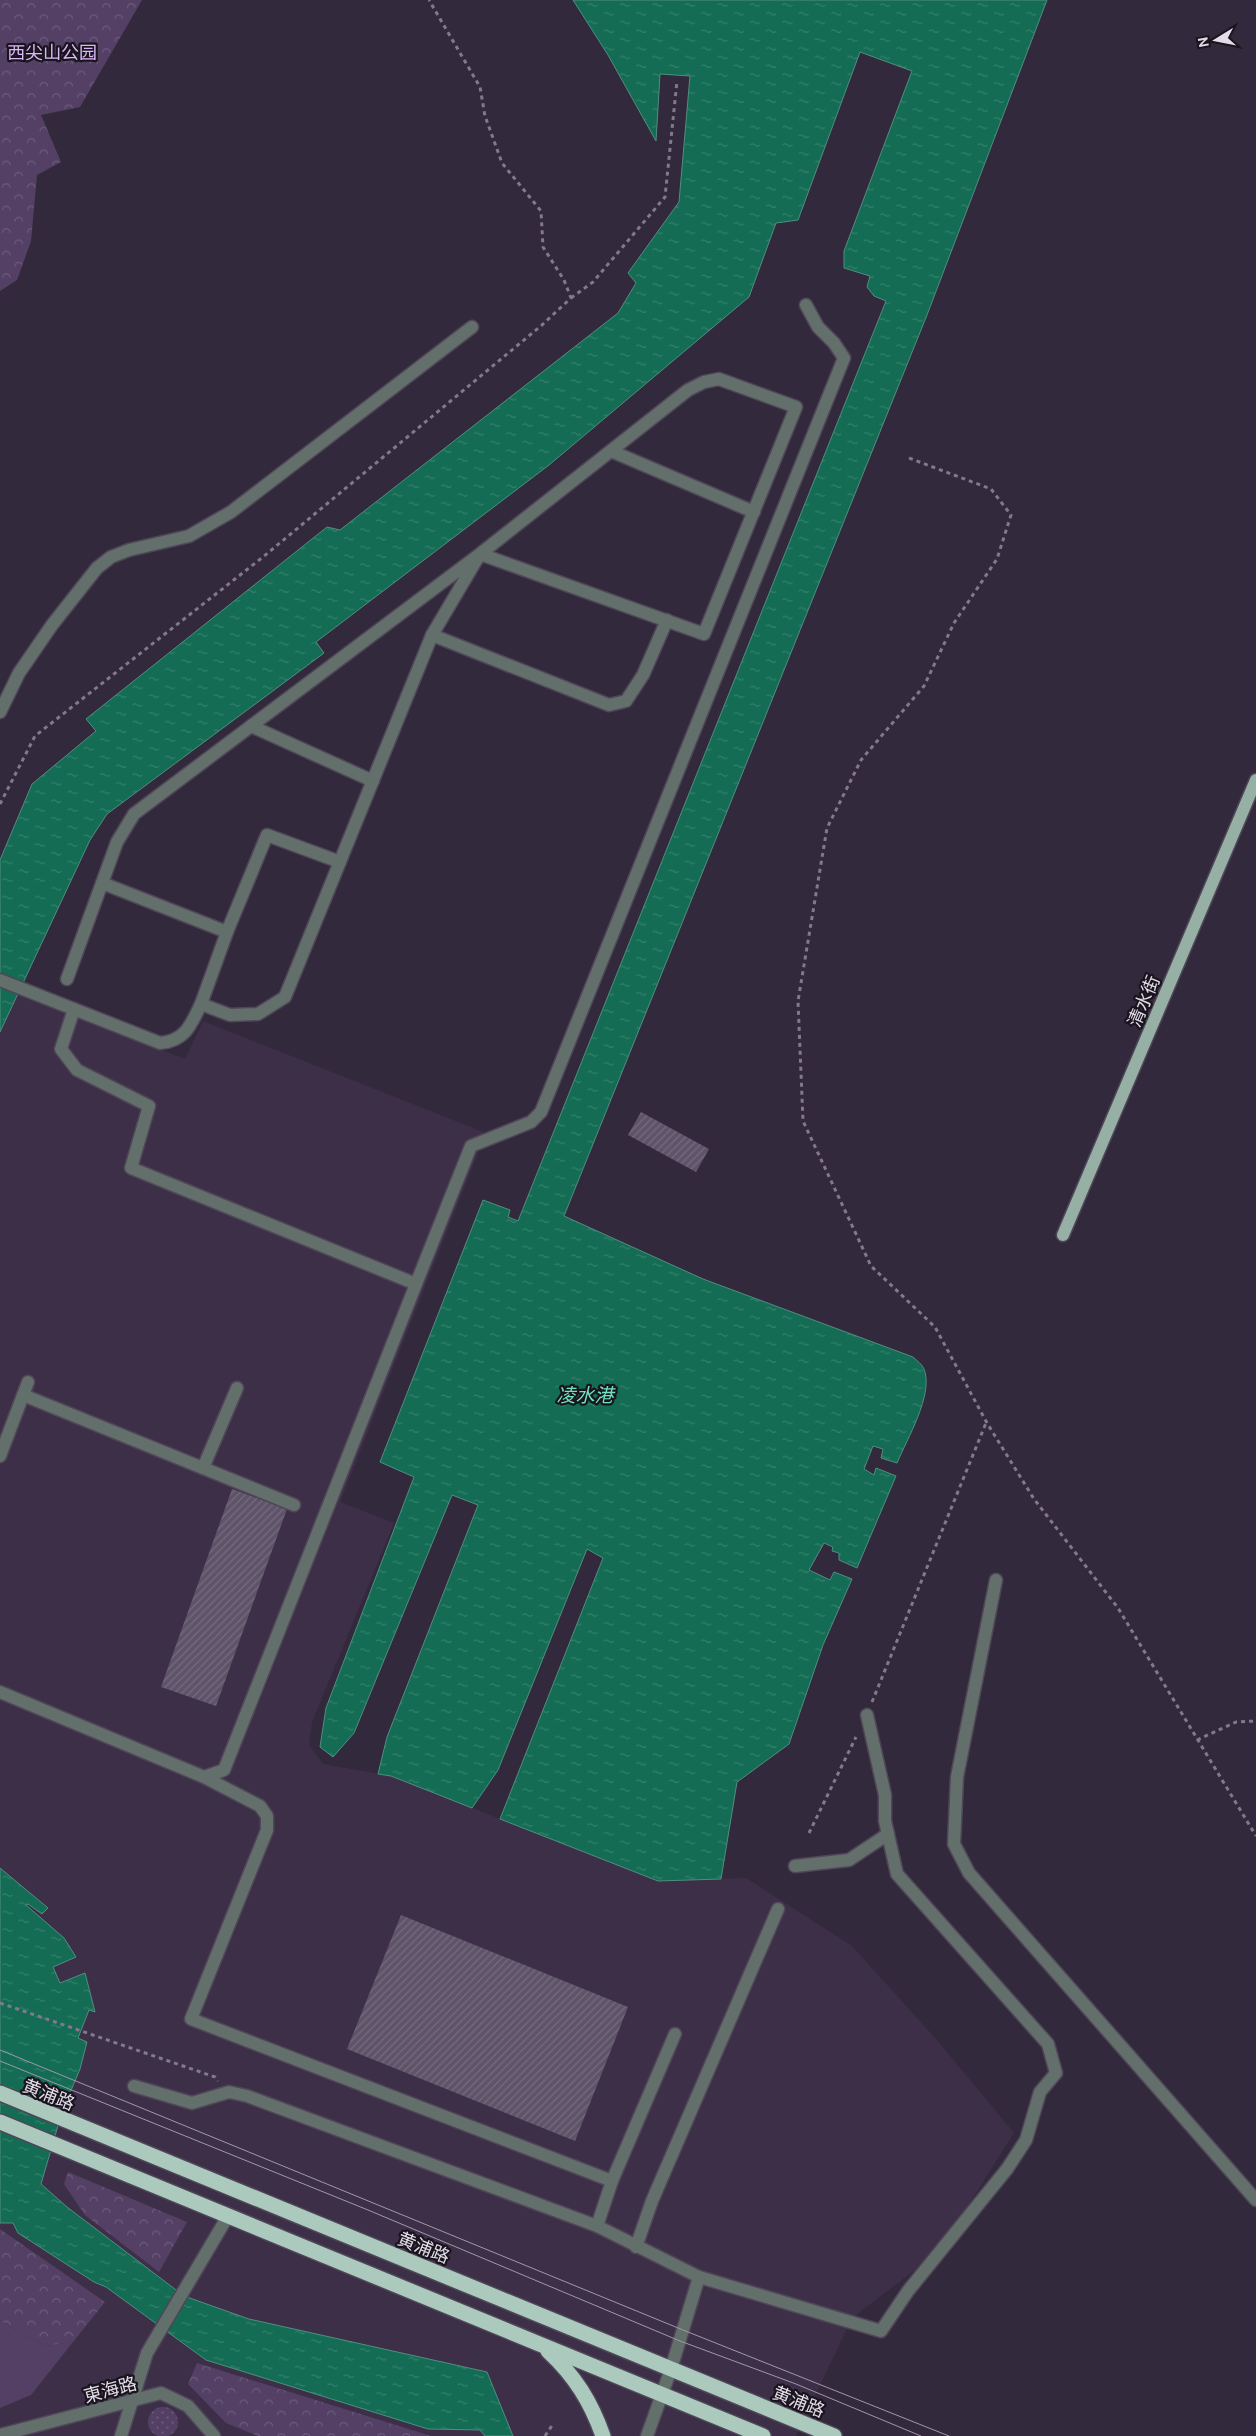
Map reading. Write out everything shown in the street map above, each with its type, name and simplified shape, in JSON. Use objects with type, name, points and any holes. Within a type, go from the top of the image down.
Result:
[{"type":"highway","name":"黄浦路","points":[[0,2094],[834,2436]]},
{"type":"highway","points":[[0,2122],[763,2436]]},
{"type":"highway","points":[[539,2344],[578,2383],[594,2410],[603,2436]]},
{"type":"main road","name":"清水街","points":[[1063,1235],[1256,780]]},
{"type":"street","points":[[204,1777],[224,1770],[470,1146],[531,1122],[541,1112],[844,358],[834,343],[818,327],[806,305]]},
{"type":"street","points":[[0,712],[20,673],[52,625],[97,568],[111,557],[189,536],[224,517],[472,327]]},
{"type":"street","points":[[66,979],[117,842],[134,814],[480,554],[688,390],[704,382],[719,379],[796,407],[704,634],[480,554]]},
{"type":"street","points":[[611,451],[754,512]]},
{"type":"street","points":[[201,1004],[230,1015],[258,1014],[284,997],[432,635],[480,554]]},
{"type":"street","points":[[432,635],[609,705],[626,701],[643,675],[667,620]]},
{"type":"street","points":[[251,726],[373,781]]},
{"type":"street","points":[[0,980],[160,1043],[172,1042],[189,1029],[201,1004],[227,932],[268,835],[340,862]]},
{"type":"street","points":[[102,883],[227,932]]},
{"type":"street","points":[[74,1009],[61,1049],[77,1070],[148,1106],[131,1168],[416,1284]]},
{"type":"street","points":[[0,1456],[28,1382]]},
{"type":"street","points":[[203,1468],[237,1388]]},
{"type":"street","points":[[23,1395],[294,1505]]},
{"type":"street","points":[[996,1580],[958,1777],[954,1844],[969,1873],[1256,2200]]},
{"type":"street","points":[[0,1692],[204,1777],[260,1806],[267,1816],[267,1830],[191,2018],[612,2181]]},
{"type":"street","points":[[134,2086],[192,2104],[228,2092],[247,2096],[597,2226],[699,2277],[881,2331],[908,2291],[1007,2168],[1026,2140],[1040,2092],[1056,2072],[1048,2044],[897,1874],[888,1834],[885,1795],[867,1715]]},
{"type":"street","points":[[795,1866],[849,1860],[888,1834]]},
{"type":"street","points":[[636,2247],[652,2202],[778,1909]]},
{"type":"street","points":[[597,2226],[612,2181],[675,2034]]},
{"type":"street","points":[[121,2436],[130,2402],[148,2353],[228,2216]]},
{"type":"street","points":[[647,2436],[671,2369],[699,2277]]},
{"type":"street","name":"東海路","points":[[0,2435],[161,2393],[188,2406],[214,2436]]},
{"type":"street","points":[[25,2436],[39,2424]]},
{"type":"path","points":[[429,0],[480,87],[485,116],[502,164],[541,211],[543,247],[564,280],[570,298]]},
{"type":"path","points":[[0,804],[35,736],[263,556],[542,325],[570,298],[593,282],[665,197],[677,81]]},
{"type":"path","points":[[909,458],[990,489],[1011,515],[997,559],[954,623],[924,686],[861,760],[827,828],[798,1001],[803,1121],[871,1266],[935,1327],[986,1422],[1034,1499],[1118,1608],[1196,1740],[1256,1836]]},
{"type":"path","points":[[808,1833],[867,1715],[986,1422]]},
{"type":"path","points":[[1196,1740],[1236,1722],[1256,1722]]},
{"type":"path","points":[[0,2003],[215,2077],[228,2092]]},
{"type":"path","points":[[546,2436],[553,2424]]},
{"type":"shaded area","points":[[0,987],[185,1059],[203,1021],[486,1133],[340,1502],[394,1523],[312,1722],[309,1745],[323,1764],[391,1776],[658,1881],[746,1878],[852,1946],[936,2039],[1014,2133],[964,2212],[915,2270],[852,2318],[796,2436],[0,2436]]},
{"type":"green space","name":"西尖山公园","points":[[0,0],[142,0],[80,107],[41,115],[61,162],[37,175],[31,241],[17,280],[0,291]]},
{"type":"green space","points":[[68,2172],[187,2222],[159,2272],[85,2215],[64,2184]]},
{"type":"green space","points":[[0,2229],[105,2302],[73,2342],[45,2346],[0,2321]]},
{"type":"green space","points":[[0,2321],[45,2346],[73,2342],[31,2395],[0,2408]]},
{"type":"green space","points":[[197,2363],[431,2436],[258,2436],[226,2423],[188,2384]]},
{"type":"green space","points":[[163,2407],[174,2411],[178,2422],[174,2433],[163,2437],[152,2433],[148,2422],[152,2411]]},
{"type":"water","name":"凌水港","points":[[573,0],[1047,0],[927,315],[564,1216],[703,1279],[913,1357],[924,1369],[926,1379],[922,1403],[913,1429],[897,1463],[881,1458],[883,1449],[873,1446],[864,1469],[874,1475],[876,1468],[896,1476],[857,1568],[839,1560],[839,1553],[832,1551],[833,1547],[824,1543],[809,1570],[830,1580],[834,1572],[852,1579],[823,1645],[789,1744],[737,1782],[721,1879],[658,1881],[500,1819],[603,1558],[587,1549],[498,1770],[472,1808],[391,1776],[378,1774],[387,1737],[478,1505],[452,1495],[354,1733],[333,1757],[320,1747],[326,1708],[414,1477],[380,1462],[483,1200],[510,1210],[508,1217],[518,1221],[886,301],[874,296],[867,287],[870,276],[844,268],[844,251],[912,71],[860,52],[798,220],[776,223],[749,297],[549,465],[316,642],[324,653],[107,814],[90,840],[0,1032],[0,860],[32,784],[96,731],[86,719],[327,527],[340,530],[618,313],[636,283],[628,273],[679,202],[690,76],[660,74],[656,141],[608,55]]},
{"type":"water","points":[[0,1868],[48,1908],[42,1914],[28,1904],[26,1905],[64,1938],[76,1957],[53,1967],[60,1983],[85,1973],[95,2012],[89,2010],[78,2038],[87,2042],[80,2069],[62,2112],[41,2184],[67,2207],[184,2296],[249,2319],[487,2372],[513,2436],[485,2436],[480,2430],[428,2429],[206,2360],[106,2287],[94,2282],[18,2233],[13,2223],[0,2223]]},
{"type":"building","points":[[641,1112],[709,1149],[696,1172],[628,1135]]},
{"type":"building","points":[[232,1489],[287,1509],[216,1706],[161,1687]]},
{"type":"building","points":[[401,1915],[628,2007],[575,2141],[347,2049]]},
{"type":"tram line","points":[[0,2050],[683,2330],[949,2436]]},
{"type":"tram line","points":[[0,2061],[368,2210],[680,2341],[796,2384],[921,2436]]}]
